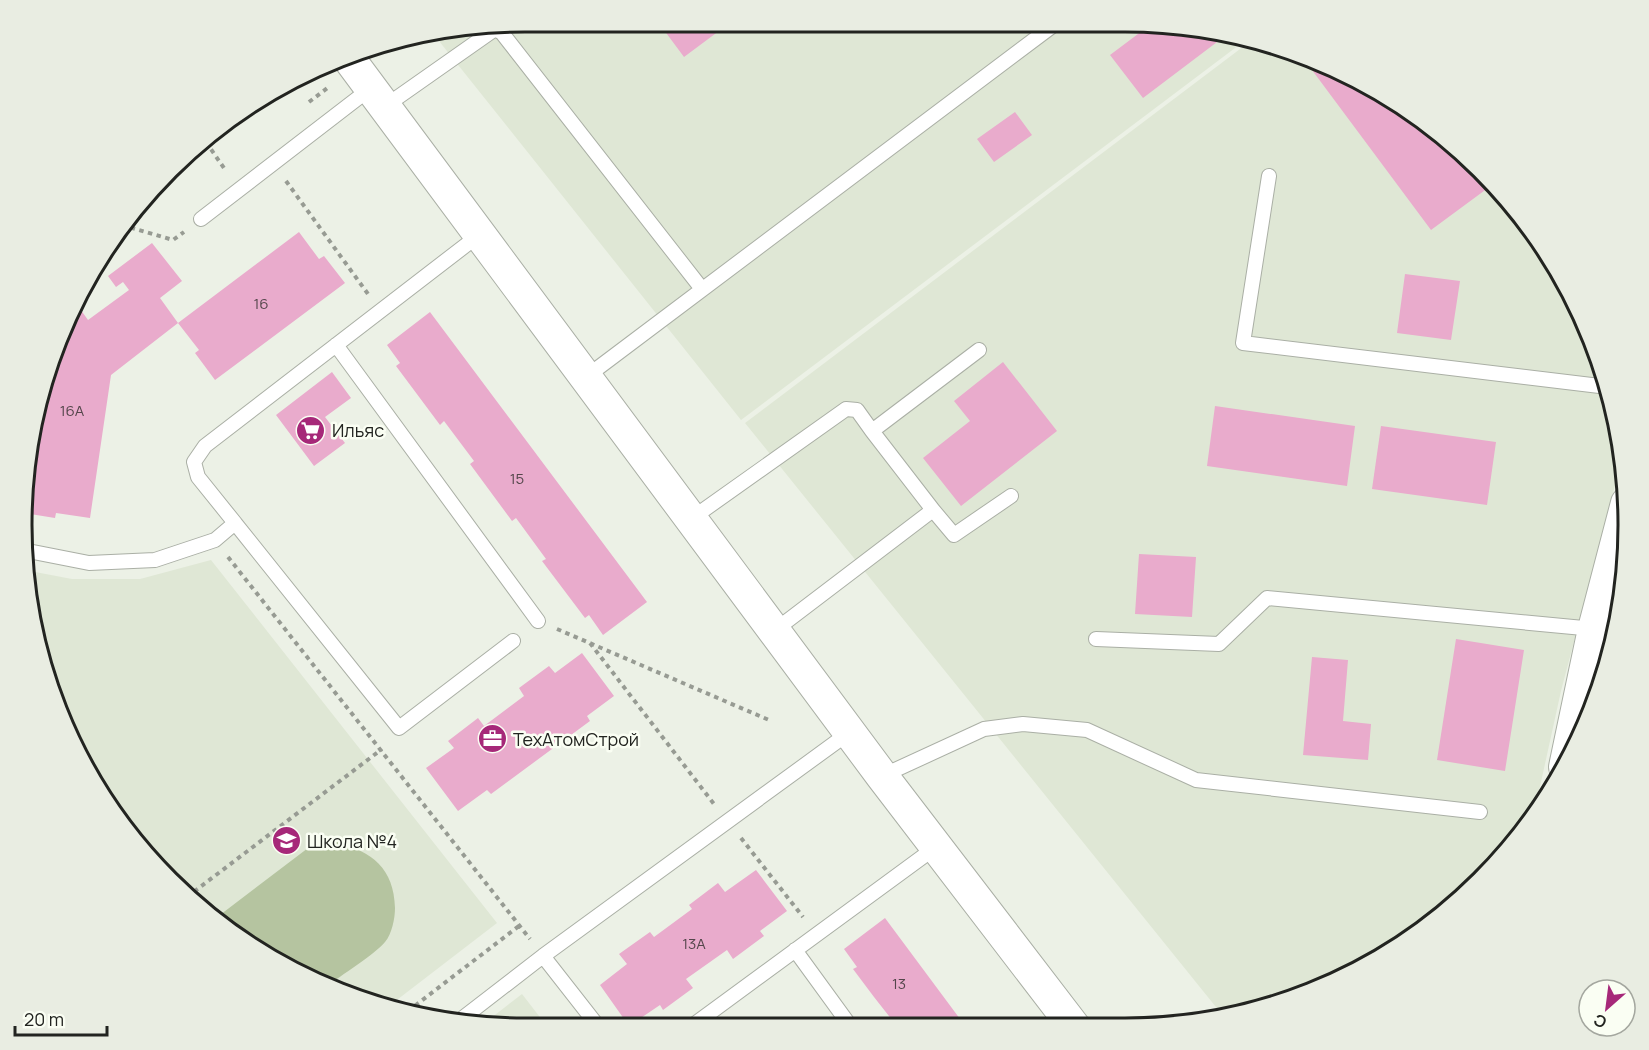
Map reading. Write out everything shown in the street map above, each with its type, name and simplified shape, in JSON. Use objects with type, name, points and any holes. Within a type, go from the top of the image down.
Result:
[{"type":"street","points":[[363,59],[378,98],[882,776],[1067,1018]]},
{"type":"street","points":[[1573,730],[1594,629],[1617,541]]},
{"type":"lane","points":[[586,377],[1044,32]]},
{"type":"lane","points":[[501,33],[702,289]]},
{"type":"lane","points":[[201,219],[273,164],[487,34]]},
{"type":"lane","points":[[1269,176],[1243,343],[1597,386]]},
{"type":"lane","points":[[479,235],[205,446],[194,462],[198,477],[399,728],[513,641]]},
{"type":"lane","points":[[336,345],[538,621]]},
{"type":"lane","points":[[872,430],[978,350]]},
{"type":"lane","points":[[691,519],[846,409],[856,410],[954,534],[1011,496]]},
{"type":"lane","points":[[774,631],[933,510]]},
{"type":"lane","points":[[33,552],[89,564],[155,560],[215,540],[235,523]]},
{"type":"lane","points":[[1096,639],[1219,644],[1267,598],[1594,629]]},
{"type":"lane","points":[[882,776],[984,729],[1023,724],[1087,730],[1196,780],[1480,812]]},
{"type":"lane","points":[[467,1015],[543,956],[850,732]]},
{"type":"lane","points":[[703,1018],[936,847]]},
{"type":"lane","points":[[795,950],[844,1018]]},
{"type":"lane","points":[[543,956],[592,1018]]},
{"type":"path","points":[[309,102],[333,84]]},
{"type":"path","points":[[209,146],[239,189]]},
{"type":"path","points":[[273,164],[381,311]]},
{"type":"path","points":[[131,228],[173,240],[201,219]]},
{"type":"path","points":[[215,540],[543,956]]},
{"type":"path","points":[[538,621],[769,720]]},
{"type":"path","points":[[590,643],[816,935]]},
{"type":"path","points":[[195,891],[381,750],[399,728]]},
{"type":"path","points":[[415,1006],[519,926]]},
{"type":"shaded area","points":[[525,32],[1124,32],[1188,36],[1239,45],[741,420],[438,40]]},
{"type":"shaded area","points":[[1244,46],[1283,58],[1342,82],[1424,133],[1473,176],[1516,225],[1567,307],[1580,336],[1601,397],[1615,485],[1561,691],[1539,791],[1516,825],[1473,874],[1424,917],[1398,935],[1342,968],[1313,981],[1252,1002],[1218,1009],[745,423]]},
{"type":"shaded area","name":"Школа №4","points":[[211,560],[497,923],[395,1001],[336,981],[278,952],[225,917],[176,874],[133,825],[82,743],[69,714],[48,653],[34,572],[72,579],[140,579]]},
{"type":"shaded area","points":[[522,994],[541,1018],[525,1018],[492,1017]]},
{"type":"green space","points":[[337,842],[361,851],[379,864],[394,894],[394,921],[385,942],[335,981],[278,952],[221,914],[312,845]]},
{"type":"building","points":[[665,32],[718,32],[684,57]]},
{"type":"building","points":[[1140,32],[1219,41],[1143,98],[1110,55]]},
{"type":"building","points":[[1312,70],[1342,82],[1398,115],[1449,154],[1486,190],[1431,230]]},
{"type":"building","points":[[1015,112],[1032,135],[994,162],[977,139]]},
{"type":"building","points":[[299,232],[319,259],[324,256],[345,283],[215,380],[195,353],[199,350],[178,323]]},
{"type":"building","points":[[152,243],[182,281],[160,298],[178,323],[111,375],[90,518],[56,513],[55,518],[32,514],[41,429],[48,397],[69,336],[81,310],[88,320],[129,290],[123,282],[116,287],[108,276]]},
{"type":"building","points":[[1405,274],[1460,281],[1451,340],[1397,333]]},
{"type":"building","points":[[430,312],[647,602],[603,635],[589,615],[585,618],[542,561],[546,559],[516,518],[512,521],[470,464],[474,461],[444,421],[440,425],[396,366],[400,363],[387,345]]},
{"type":"building","points":[[1003,362],[1057,431],[961,506],[923,458],[970,421],[954,401]]},
{"type":"building","name":"Ильяс","points":[[332,372],[351,398],[325,417],[345,443],[314,466],[276,415]]},
{"type":"building","points":[[1215,406],[1355,426],[1347,486],[1207,466]]},
{"type":"building","points":[[1381,426],[1496,442],[1487,505],[1372,489]]},
{"type":"building","points":[[1139,554],[1196,557],[1192,617],[1135,614]]},
{"type":"building","points":[[1456,639],[1524,650],[1505,771],[1437,760]]},
{"type":"building","points":[[582,653],[614,696],[587,716],[590,721],[491,794],[487,790],[458,811],[426,768],[454,748],[448,741],[478,718],[484,726],[524,696],[519,688],[549,666],[555,673]]},
{"type":"building","points":[[1312,657],[1348,660],[1343,721],[1371,724],[1368,760],[1303,755]]},
{"type":"building","points":[[756,870],[787,911],[760,931],[764,936],[733,959],[727,950],[686,979],[693,988],[663,1010],[660,1005],[641,1018],[623,1018],[600,985],[627,964],[619,954],[650,932],[654,937],[692,909],[689,905],[718,883],[725,892]]},
{"type":"building","points":[[885,918],[959,1018],[891,1018],[853,969],[857,967],[844,949]]},
{"type":"place","name":"Ильяс","points":[[311,430]]},
{"type":"place","name":"ТехАтомСтрой","points":[[492,739]]},
{"type":"place","name":"Школа №4","points":[[286,841]]}]
